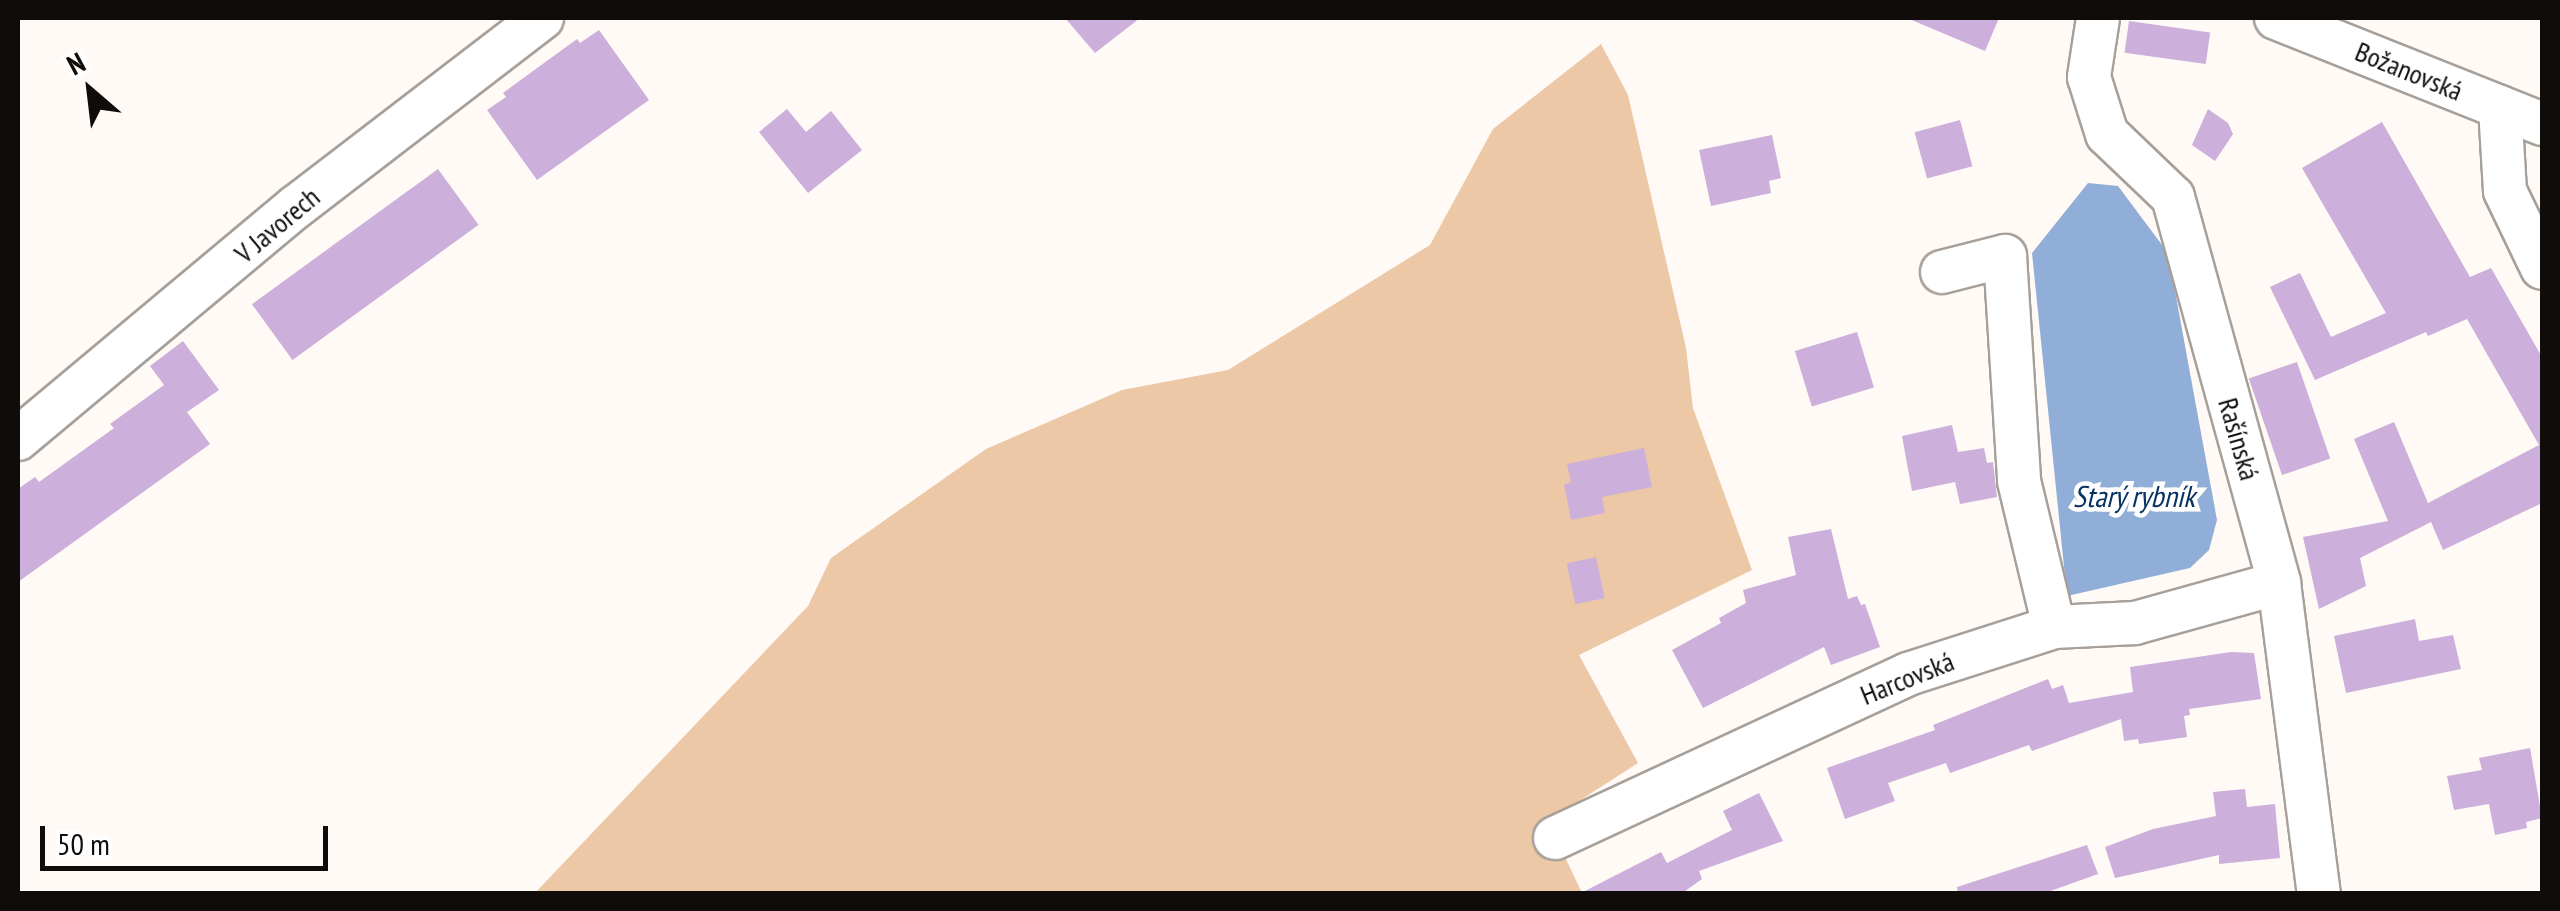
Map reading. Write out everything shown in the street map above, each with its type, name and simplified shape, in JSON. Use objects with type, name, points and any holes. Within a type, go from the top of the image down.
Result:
[{"type":"street","name":"V Javorech","points":[[18,439],[297,206],[542,18]]},
{"type":"street","name":"Rašínská","points":[[2098,18],[2089,77],[2093,92],[2108,134],[2172,198],[2279,582],[2319,894]]},
{"type":"street","name":"Božanovská","points":[[2276,18],[2542,124]]},
{"type":"street","points":[[2500,107],[2505,192],[2542,268]]},
{"type":"street","points":[[1942,272],[2004,256],[2019,481],[2054,627]]},
{"type":"street","name":"Harcovská","points":[[1554,838],[1908,674],[2054,627],[2134,622],[2279,582]]},
{"type":"shaded area","points":[[1601,44],[1628,95],[1686,348],[1693,408],[1752,570],[1579,655],[1638,763],[1548,821],[1582,893],[534,894],[808,606],[831,558],[986,449],[1122,390],[1228,370],[1430,245],[1493,129]]},
{"type":"water","name":"Starý rybník","points":[[2088,183],[2118,186],[2168,253],[2217,520],[2209,550],[2190,568],[2067,596],[2032,253]]},
{"type":"building","points":[[1065,18],[1140,18],[1095,53]]},
{"type":"building","points":[[1907,18],[1999,18],[1985,51]]},
{"type":"building","points":[[2129,21],[2210,32],[2206,64],[2125,53]]},
{"type":"building","points":[[599,30],[649,100],[537,180],[487,110],[506,97],[503,93],[577,39],[580,43]]},
{"type":"building","points":[[787,109],[806,132],[831,111],[862,150],[808,193],[759,132]]},
{"type":"building","points":[[2208,109],[2228,123],[2233,134],[2215,161],[2192,145]]},
{"type":"building","points":[[1960,120],[1972,166],[1927,179],[1915,132]]},
{"type":"building","points":[[2382,122],[2470,277],[2491,268],[2542,357],[2542,503],[2443,550],[2431,522],[2360,558],[2366,586],[2319,609],[2303,537],[2388,521],[2354,439],[2394,422],[2428,503],[2539,445],[2467,319],[2428,336],[2426,332],[2315,380],[2270,287],[2300,273],[2331,337],[2386,313],[2302,168]]},
{"type":"building","points":[[1772,135],[1781,178],[1769,181],[1771,193],[1711,206],[1699,150]]},
{"type":"building","points":[[438,169],[479,225],[292,360],[252,304]]},
{"type":"building","points":[[1857,332],[1874,387],[1812,406],[1795,351]]},
{"type":"building","points":[[183,341],[219,390],[187,412],[210,444],[18,582],[18,489],[35,477],[39,482],[114,428],[110,424],[164,385],[150,366]]},
{"type":"building","points":[[2297,362],[2330,458],[2282,475],[2249,379]]},
{"type":"building","points":[[1952,425],[1958,452],[1984,448],[1987,463],[1993,462],[1997,497],[1960,504],[1955,482],[1912,491],[1902,436]]},
{"type":"building","points":[[1644,448],[1652,487],[1602,497],[1605,513],[1571,520],[1564,484],[1571,483],[1567,464]]},
{"type":"building","points":[[1831,529],[1848,599],[1857,596],[1861,605],[1865,604],[1880,647],[1831,665],[1824,647],[1703,708],[1672,650],[1721,623],[1719,618],[1746,603],[1743,590],[1796,575],[1788,537]]},
{"type":"building","points":[[1596,557],[1605,598],[1575,604],[1567,563]]},
{"type":"building","points":[[2415,619],[2419,641],[2453,635],[2461,669],[2346,693],[2334,636]]},
{"type":"building","points":[[2231,652],[2254,653],[2261,699],[2189,709],[2190,715],[2184,716],[2187,737],[2139,744],[2138,739],[2124,741],[2121,719],[2032,751],[2029,745],[1950,773],[1946,763],[1888,783],[1895,801],[1845,819],[1827,768],[1935,730],[1933,725],[2048,679],[2052,689],[2063,685],[2069,703],[2133,692],[2130,667]]},
{"type":"building","points":[[2530,748],[2542,818],[2526,822],[2527,828],[2495,835],[2489,804],[2454,810],[2447,776],[2482,770],[2479,758]]},
{"type":"building","points":[[2245,789],[2247,807],[2275,804],[2280,858],[2219,864],[2219,855],[2115,878],[2105,847],[2153,829],[2216,816],[2213,792]]},
{"type":"building","points":[[1759,793],[1783,841],[1699,871],[1702,879],[1681,894],[1579,894],[1661,852],[1667,863],[1732,830],[1723,811]]},
{"type":"building","points":[[2087,845],[2098,874],[2042,894],[1958,894],[1957,887]]}]
